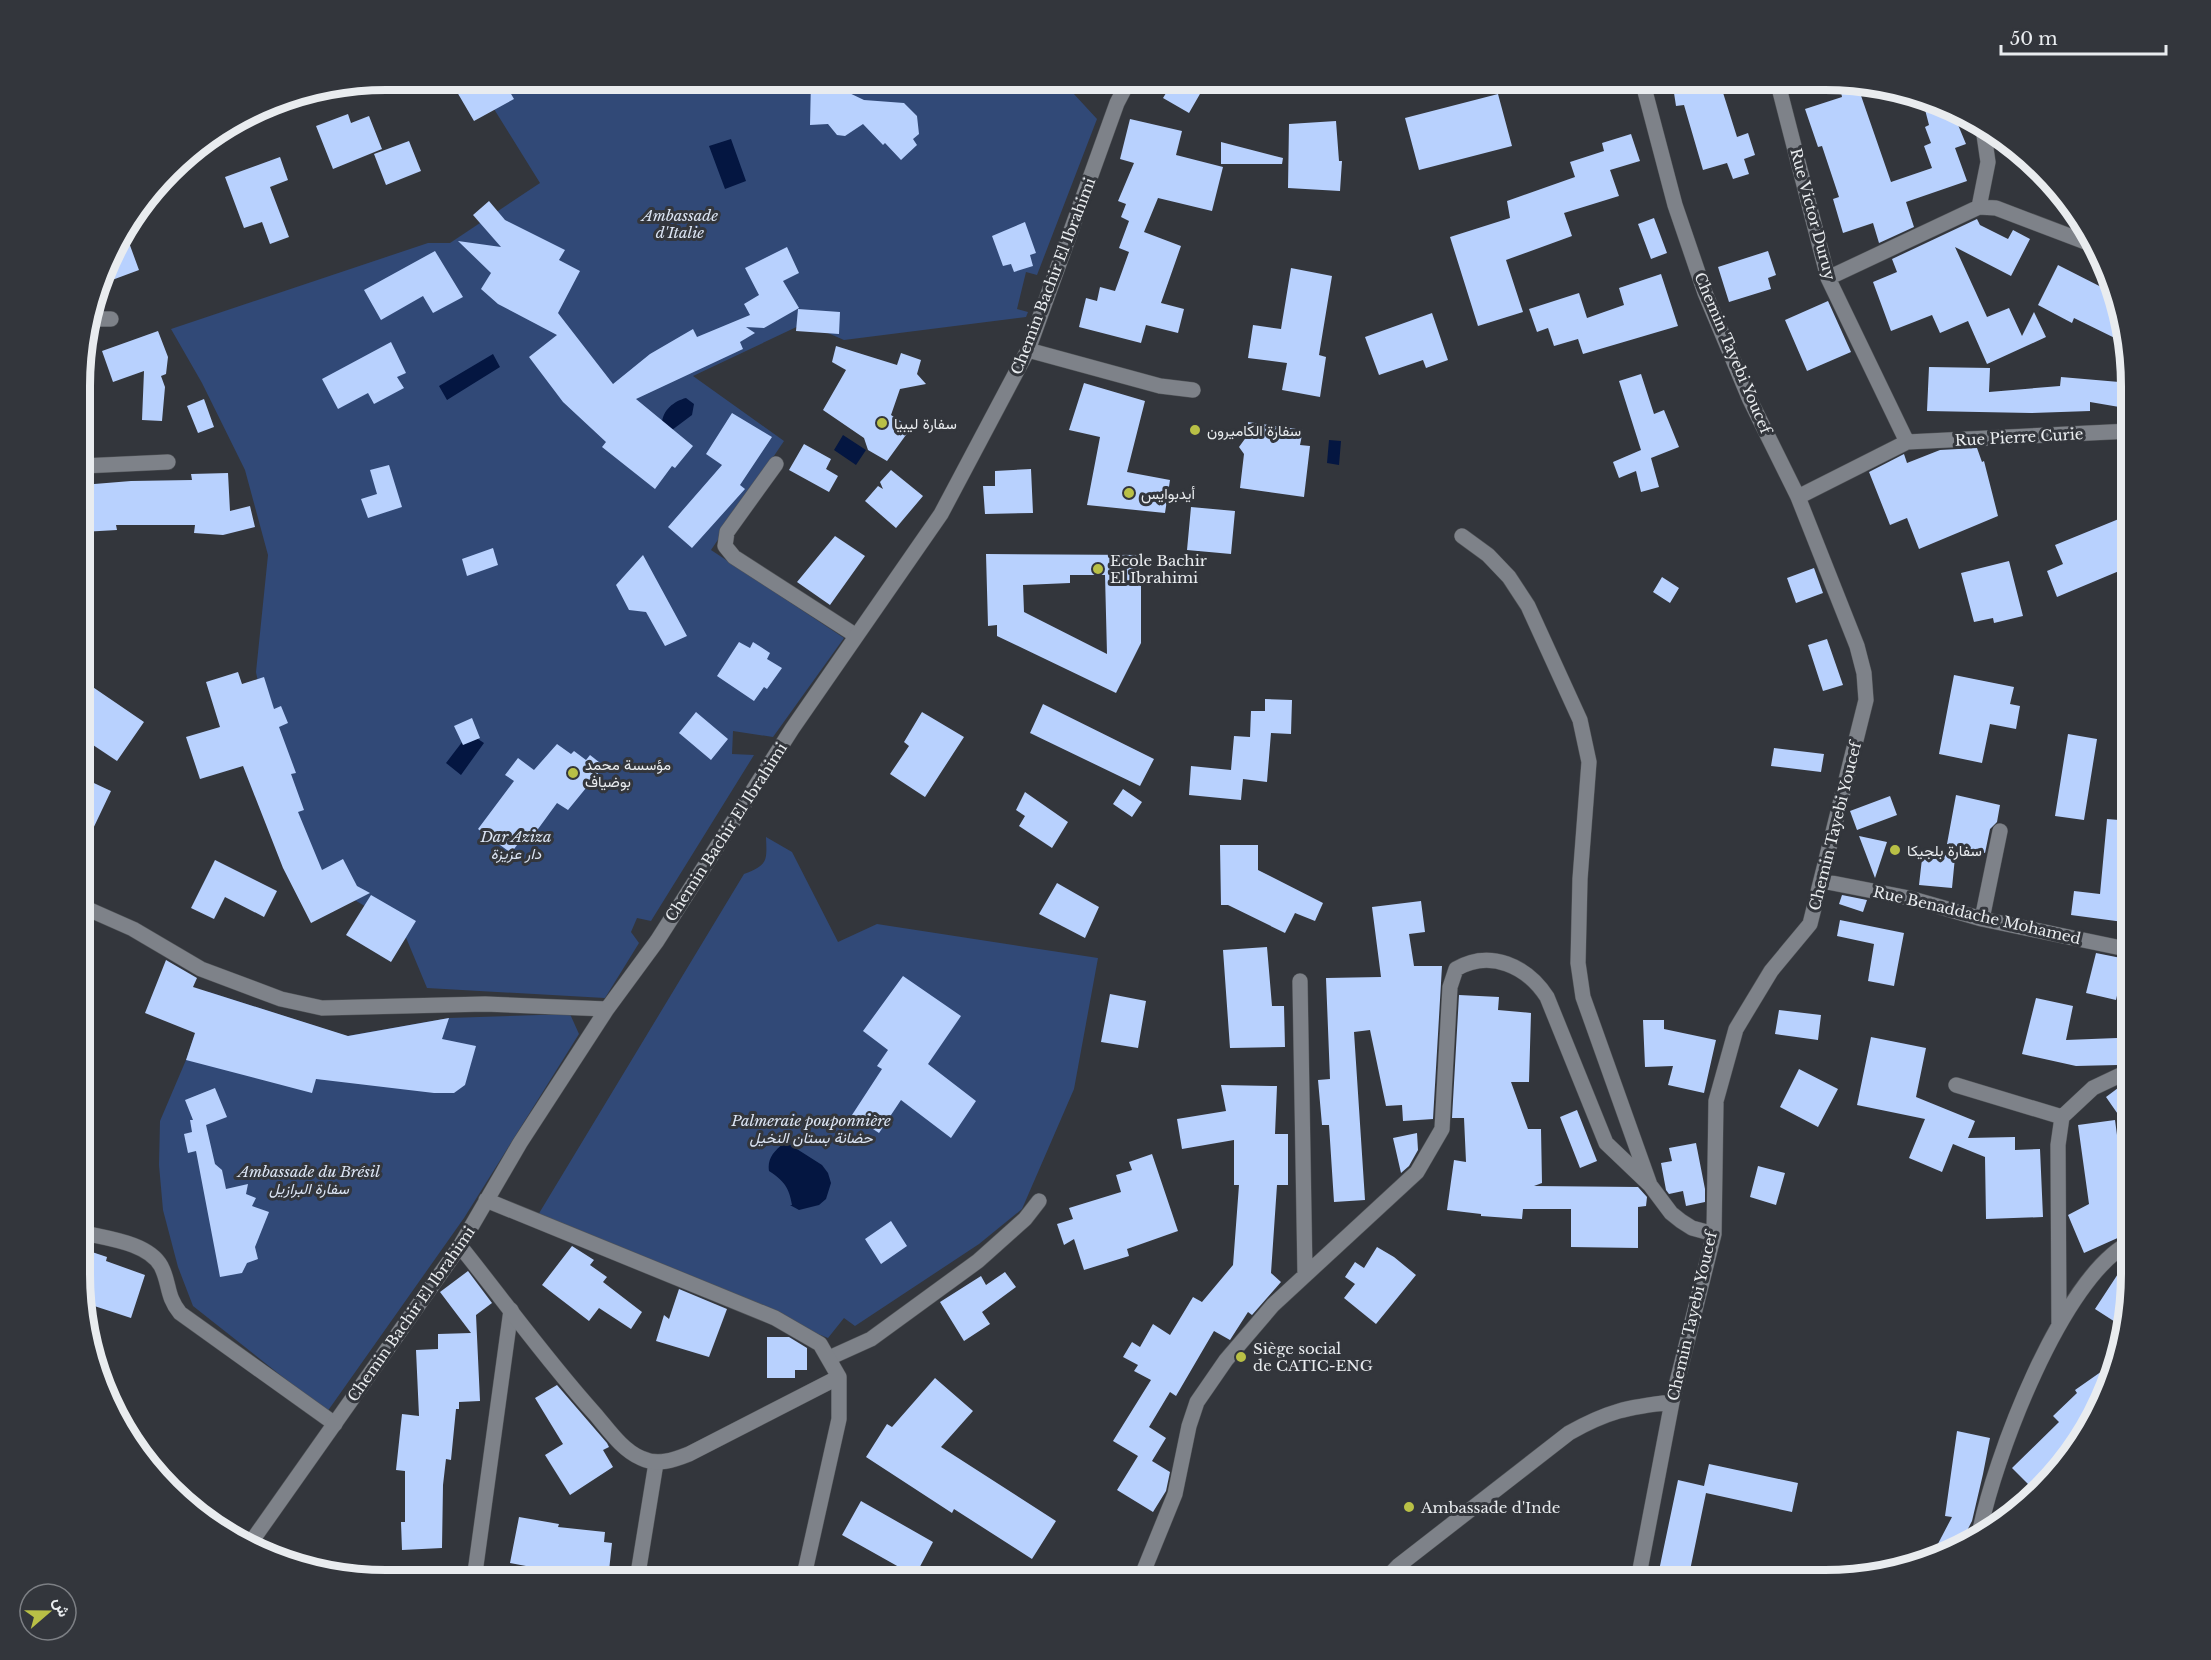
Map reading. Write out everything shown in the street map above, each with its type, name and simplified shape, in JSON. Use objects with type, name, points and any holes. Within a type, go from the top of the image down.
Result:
[{"type":"street","name":"Chemin Bachir El Ibrahimi","points":[[254,1538],[460,1246],[486,1200],[607,1009],[657,941],[855,635],[934,525],[1028,350],[1124,90]]},
{"type":"street","name":"Chemin Tayebi Youcef","points":[[1640,1570],[1672,1402],[1714,1234],[1716,1101],[1736,1029],[1771,971],[1810,924],[1866,700],[1864,672],[1857,646],[1798,497],[1750,400],[1705,293],[1672,194],[1645,90]]},
{"type":"street","name":"Rue Victor Duruy","points":[[1780,90],[1828,278],[1907,442]]},
{"type":"street","points":[[1979,207],[1988,162],[1986,138]]},
{"type":"street","points":[[1828,278],[1979,207],[1996,208],[2083,241]]},
{"type":"street","points":[[98,319],[111,319]]},
{"type":"street","points":[[1028,350],[1160,386],[1193,390]]},
{"type":"street","name":"Rue Pierre Curie","points":[[1907,442],[2121,432]]},
{"type":"street","points":[[1798,497],[1907,442]]},
{"type":"street","points":[[90,466],[168,462]]},
{"type":"street","points":[[776,464],[728,532],[725,546],[734,557],[855,635]]},
{"type":"street","points":[[1462,536],[1488,555],[1509,577],[1528,606],[1580,720],[1589,762],[1580,879],[1578,963],[1581,986],[1650,1185]]},
{"type":"street","points":[[1982,919],[2000,831]]},
{"type":"street","name":"Rue Benaddache Mohamed","points":[[1822,881],[1909,898],[1982,919],[2121,948]]},
{"type":"street","points":[[90,910],[133,929],[201,969],[281,999],[322,1008],[485,1004],[607,1009]]},
{"type":"street","points":[[1144,1570],[1175,1494],[1189,1426],[1197,1402],[1226,1360],[1273,1305],[1417,1172],[1431,1151],[1442,1129],[1450,987],[1456,969],[1476,960],[1487,960],[1515,966],[1539,984],[1547,997],[1606,1143],[1650,1185],[1671,1213],[1692,1228],[1714,1234]]},
{"type":"street","points":[[1300,981],[1305,1274]]},
{"type":"street","points":[[2059,1324],[2058,1145],[2062,1117],[2093,1088],[2121,1075]]},
{"type":"street","points":[[1956,1085],[2062,1117]]},
{"type":"street","points":[[486,1200],[775,1318],[820,1344],[839,1377],[839,1419],[805,1570]]},
{"type":"street","points":[[829,1358],[871,1338],[978,1261],[1025,1219],[1039,1201]]},
{"type":"street","points":[[90,1235],[134,1246],[151,1254],[161,1265],[170,1300],[180,1313],[335,1424]]},
{"type":"street","points":[[460,1246],[608,1430],[641,1459],[656,1463],[689,1454],[839,1377]]},
{"type":"street","points":[[1981,1525],[1986,1500],[2017,1414],[2059,1324],[2085,1284],[2121,1246]]},
{"type":"street","points":[[475,1570],[511,1310]]},
{"type":"street","points":[[1394,1570],[1569,1432],[1598,1416],[1624,1407],[1672,1402]]},
{"type":"street","points":[[639,1570],[656,1463]]},
{"type":"green space","points":[[482,90],[859,90],[867,94],[895,93],[901,90],[1070,90],[1097,119],[1037,275],[1026,272],[1017,309],[1028,312],[1026,317],[844,340],[805,323],[693,376],[784,441],[711,550],[844,638],[773,737],[733,731],[732,754],[754,755],[651,921],[637,918],[631,932],[639,943],[605,998],[427,988],[402,928],[319,879],[265,719],[256,672],[268,555],[245,470],[202,383],[171,329],[428,243],[450,243],[540,183]]},
{"type":"green space","name":"Palmeraie pouponnière حضانة بستان النخيل","points":[[766,837],[792,852],[838,942],[877,924],[1098,958],[1074,1089],[1022,1209],[979,1244],[855,1326],[844,1318],[828,1338],[535,1220],[744,874],[762,865],[766,857]]},
{"type":"green space","name":"Ambassade du Brésil سفارة البرازيل","points":[[209,992],[347,1036],[449,1018],[570,1014],[579,1034],[464,1218],[327,1412],[193,1306],[178,1267],[163,1210],[159,1165],[160,1121],[186,1060]]},
{"type":"shaded area","points":[[731,139],[746,181],[725,189],[709,146]]},
{"type":"shaded area","points":[[493,354],[500,367],[447,400],[439,386]]},
{"type":"shaded area","points":[[686,398],[694,404],[692,415],[672,430],[662,426],[666,411]]},
{"type":"shaded area","points":[[843,435],[866,450],[856,465],[834,450]]},
{"type":"shaded area","points":[[1329,440],[1341,441],[1339,465],[1327,463]]},
{"type":"shaded area","points":[[469,733],[484,743],[461,775],[446,763]]},
{"type":"shaded area","points":[[783,1144],[789,1144],[822,1165],[828,1173],[831,1183],[826,1199],[819,1205],[799,1210],[790,1205],[792,1205],[791,1199],[785,1185],[769,1171],[772,1156]]},
{"type":"building","points":[[456,90],[509,90],[514,99],[474,121]]},
{"type":"building","points":[[811,90],[843,90],[864,100],[904,103],[917,116],[919,134],[913,139],[917,145],[901,160],[863,124],[845,136],[837,135],[828,124],[810,125]]},
{"type":"building","points":[[1168,90],[1202,90],[1189,113],[1163,98]]},
{"type":"building","points":[[1674,90],[1722,90],[1737,137],[1748,133],[1755,155],[1744,159],[1749,174],[1733,179],[1727,163],[1703,170],[1684,105],[1676,106]]},
{"type":"building","points":[[1841,92],[1860,93],[1891,182],[1932,168],[1924,146],[1931,143],[1925,127],[1929,125],[1925,108],[1957,121],[1966,144],[1955,148],[1967,181],[1906,202],[1914,227],[1879,243],[1873,223],[1843,233],[1833,199],[1839,197],[1822,146],[1818,147],[1805,109],[1842,97]]},
{"type":"building","points":[[1498,94],[1512,146],[1419,170],[1405,118]]},
{"type":"building","points":[[348,114],[351,123],[369,116],[382,149],[333,169],[316,126]]},
{"type":"building","points":[[1130,119],[1182,131],[1176,155],[1223,167],[1212,211],[1158,198],[1144,232],[1181,246],[1161,303],[1184,309],[1178,333],[1146,325],[1141,343],[1079,327],[1086,298],[1097,301],[1100,287],[1115,291],[1129,252],[1119,248],[1129,221],[1121,217],[1126,204],[1118,201],[1134,163],[1120,159]]},
{"type":"building","points":[[1336,121],[1339,161],[1342,161],[1340,191],[1288,188],[1289,124]]},
{"type":"building","points":[[1631,134],[1640,161],[1610,170],[1619,196],[1564,213],[1572,236],[1506,260],[1523,312],[1478,326],[1450,237],[1510,218],[1507,201],[1575,177],[1570,162],[1604,151],[1602,143]]},
{"type":"building","points":[[409,141],[421,171],[386,185],[374,154]]},
{"type":"building","points":[[1221,142],[1283,158],[1282,164],[1221,164]]},
{"type":"building","points":[[280,157],[288,180],[270,187],[289,237],[270,244],[262,222],[244,228],[225,177]]},
{"type":"building","points":[[489,201],[505,220],[565,250],[559,260],[580,271],[558,313],[613,384],[650,354],[693,329],[697,337],[750,315],[744,304],[759,295],[745,268],[787,247],[799,273],[783,281],[799,308],[764,328],[746,327],[755,333],[740,342],[743,349],[636,399],[693,446],[675,468],[672,466],[655,489],[602,447],[606,442],[563,402],[529,357],[557,335],[498,304],[481,289],[491,273],[458,241],[501,247],[473,215]]},
{"type":"building","points":[[1654,218],[1667,253],[1651,259],[1638,224]]},
{"type":"building","points":[[1977,219],[1980,225],[2008,239],[2013,230],[2030,239],[2011,276],[1955,247],[1987,317],[2009,308],[2022,336],[2034,312],[2046,337],[1987,364],[1968,321],[1940,333],[1932,315],[1891,331],[1873,282],[1897,272],[1892,259]]},
{"type":"building","points":[[1025,222],[1036,253],[1030,255],[1033,266],[1014,272],[1011,264],[1003,266],[992,236]]},
{"type":"building","points":[[128,241],[139,270],[110,281]]},
{"type":"building","points":[[435,251],[463,297],[433,313],[423,296],[381,320],[364,290]]},
{"type":"building","points":[[1768,251],[1776,275],[1768,278],[1771,289],[1729,302],[1718,267]]},
{"type":"building","points":[[2058,265],[2104,288],[2117,339],[2074,318],[2072,323],[2038,305]]},
{"type":"building","points":[[1291,268],[1332,276],[1319,355],[1326,357],[1320,397],[1282,390],[1287,363],[1248,358],[1253,325],[1281,329]]},
{"type":"building","points":[[1661,274],[1678,326],[1583,354],[1578,339],[1554,346],[1548,328],[1537,332],[1529,309],[1579,293],[1587,318],[1624,305],[1619,288]]},
{"type":"building","points":[[1828,301],[1851,352],[1807,371],[1785,320]]},
{"type":"building","points":[[798,309],[840,312],[839,334],[796,331]]},
{"type":"building","points":[[1432,313],[1448,360],[1426,368],[1423,360],[1379,375],[1365,337]]},
{"type":"building","points":[[158,331],[168,357],[166,374],[161,376],[165,387],[162,421],[142,420],[144,371],[113,382],[102,351]]},
{"type":"building","points":[[391,342],[406,373],[397,377],[404,388],[374,404],[368,393],[338,409],[322,379]]},
{"type":"building","points":[[836,346],[897,365],[901,353],[921,360],[917,374],[926,384],[900,389],[891,415],[911,428],[887,461],[868,450],[864,438],[823,410],[846,370],[832,362]]},
{"type":"building","points":[[1929,367],[1990,368],[1989,392],[2060,386],[2061,377],[2121,382],[2121,407],[2090,402],[2090,411],[2031,413],[1927,411]]},
{"type":"building","points":[[1641,374],[1654,414],[1664,410],[1679,447],[1651,458],[1659,487],[1641,492],[1636,471],[1619,478],[1613,462],[1641,450],[1619,381]]},
{"type":"building","points":[[1084,383],[1145,401],[1127,472],[1170,480],[1165,513],[1087,505],[1100,437],[1069,430]]},
{"type":"building","points":[[204,399],[214,427],[198,433],[187,406]]},
{"type":"building","points":[[732,413],[772,437],[740,485],[745,489],[692,548],[668,527],[722,465],[706,454]]},
{"type":"building","points":[[1248,422],[1303,430],[1300,445],[1310,446],[1304,497],[1240,488],[1244,454],[1239,447],[1247,436]]},
{"type":"building","points":[[804,444],[831,459],[826,469],[838,476],[829,492],[789,470]]},
{"type":"building","points":[[1977,448],[1982,462],[1984,461],[1998,516],[1919,549],[1907,518],[1890,525],[1869,472],[1904,454],[1907,463],[1940,450]]},
{"type":"building","points":[[389,465],[402,507],[368,518],[361,499],[377,494],[370,470]]},
{"type":"building","points":[[1031,469],[1033,513],[985,514],[983,486],[995,486],[995,471]]},
{"type":"building","points":[[891,470],[923,496],[896,528],[865,501],[878,486],[883,489],[880,482]]},
{"type":"building","points":[[228,473],[230,511],[250,506],[255,527],[223,535],[194,533],[195,525],[116,525],[117,530],[90,532],[90,484],[192,480],[191,474]]},
{"type":"building","points":[[1191,507],[1235,511],[1231,554],[1187,550]]},
{"type":"building","points":[[2121,518],[2121,570],[2057,597],[2047,571],[2063,564],[2055,545]]},
{"type":"building","points":[[835,536],[865,556],[830,605],[797,582]]},
{"type":"building","points":[[493,548],[498,565],[467,576],[462,559]]},
{"type":"building","points":[[986,554],[1141,555],[1141,643],[1116,693],[997,636],[997,625],[988,626]],"holes":[[[1070,575],[1105,575],[1107,654],[1024,612],[1023,585],[1070,583]]]},
{"type":"building","points":[[643,555],[687,636],[665,646],[646,612],[629,610],[616,585]]},
{"type":"building","points":[[2009,561],[2023,616],[1994,623],[1993,618],[1974,622],[1961,573]]},
{"type":"building","points":[[1814,568],[1823,593],[1796,603],[1787,578]]},
{"type":"building","points":[[1662,577],[1679,588],[1670,603],[1653,592]]},
{"type":"building","points":[[1827,639],[1843,685],[1823,691],[1808,645]]},
{"type":"building","points":[[739,642],[750,648],[753,642],[770,653],[767,659],[782,668],[767,689],[764,687],[754,701],[717,676]]},
{"type":"building","points":[[238,672],[242,684],[264,677],[274,709],[281,706],[288,723],[279,727],[296,773],[291,774],[304,810],[298,812],[322,870],[343,859],[357,886],[370,893],[311,923],[283,868],[243,766],[200,779],[186,737],[220,727],[206,682]]},
{"type":"building","points":[[1954,675],[2014,687],[2010,704],[2020,706],[2016,729],[1990,724],[1982,763],[1939,754]]},
{"type":"building","points":[[90,685],[144,722],[117,761],[90,743]]},
{"type":"building","points":[[1265,699],[1292,700],[1291,734],[1271,733],[1267,782],[1243,779],[1241,800],[1189,795],[1191,766],[1231,770],[1234,736],[1250,737],[1251,711],[1265,711]]},
{"type":"building","points":[[1043,704],[1154,759],[1140,786],[1030,733]]},
{"type":"building","points":[[696,712],[728,739],[711,760],[679,733]]},
{"type":"building","points":[[922,712],[964,737],[925,797],[890,774],[909,746],[904,742]]},
{"type":"building","points":[[472,718],[480,738],[463,745],[454,726]]},
{"type":"building","points":[[2068,734],[2097,739],[2084,820],[2055,816]]},
{"type":"building","points":[[557,744],[571,754],[574,751],[586,760],[590,755],[604,766],[568,810],[557,803],[530,840],[524,836],[511,853],[478,829],[514,781],[505,775],[518,758],[534,770]]},
{"type":"building","points":[[1774,748],[1824,754],[1821,772],[1771,766]]},
{"type":"building","points":[[90,781],[111,791],[90,835]]},
{"type":"building","points":[[1123,789],[1142,802],[1132,817],[1113,804]]},
{"type":"building","points":[[1025,792],[1068,822],[1052,848],[1019,826],[1025,816],[1016,810]]},
{"type":"building","points":[[1956,795],[2000,805],[1997,822],[1990,829],[1985,853],[1947,844]]},
{"type":"building","points":[[1890,796],[1897,815],[1857,830],[1850,811]]},
{"type":"building","points":[[2107,819],[2121,820],[2121,922],[2071,915],[2074,891],[2100,894]]},
{"type":"building","points":[[1859,836],[1887,842],[1875,878]]},
{"type":"building","points":[[1220,845],[1258,845],[1258,870],[1323,903],[1315,921],[1295,913],[1285,933],[1228,905],[1221,905]]},
{"type":"building","points":[[1923,850],[1955,857],[1952,888],[1919,885]]},
{"type":"building","points":[[215,860],[277,891],[264,917],[225,897],[214,919],[191,908]]},
{"type":"building","points":[[1057,883],[1099,907],[1085,938],[1039,914]]},
{"type":"building","points":[[371,895],[416,921],[391,962],[346,935]]},
{"type":"building","points":[[1842,895],[1867,900],[1863,912],[1839,904]]},
{"type":"building","points":[[1421,901],[1425,932],[1409,934],[1414,966],[1442,966],[1433,1119],[1403,1121],[1402,1105],[1386,1106],[1370,1030],[1354,1032],[1365,1200],[1334,1202],[1329,1125],[1322,1125],[1318,1080],[1330,1079],[1326,978],[1381,977],[1372,907]]},
{"type":"building","points":[[1840,920],[1904,933],[1894,986],[1868,981],[1874,944],[1837,936]]},
{"type":"building","points":[[1267,947],[1272,1006],[1284,1006],[1285,1047],[1230,1048],[1223,950]]},
{"type":"building","points":[[2096,953],[2121,958],[2121,988],[2119,987],[2116,1000],[2086,993]]},
{"type":"building","points":[[166,960],[197,978],[193,987],[348,1036],[449,1018],[442,1039],[476,1046],[465,1085],[454,1093],[434,1093],[316,1079],[312,1093],[186,1060],[195,1033],[145,1013]]},
{"type":"building","points":[[903,976],[961,1016],[928,1064],[976,1101],[951,1138],[901,1100],[879,1133],[852,1115],[882,1069],[877,1066],[888,1050],[863,1031]]},
{"type":"building","points":[[1110,994],[1146,1001],[1138,1048],[1101,1042]]},
{"type":"building","points":[[1459,995],[1499,997],[1498,1010],[1531,1013],[1529,1082],[1511,1082],[1528,1129],[1541,1129],[1542,1183],[1534,1186],[1638,1187],[1647,1197],[1646,1206],[1638,1207],[1638,1248],[1571,1247],[1571,1209],[1523,1209],[1522,1219],[1481,1216],[1481,1214],[1447,1210],[1454,1160],[1466,1162],[1464,1118],[1452,1118]]},
{"type":"building","points":[[2036,998],[2073,1006],[2066,1040],[2117,1038],[2118,1065],[2076,1066],[2022,1054]]},
{"type":"building","points":[[1779,1010],[1821,1015],[1818,1040],[1775,1034]]},
{"type":"building","points":[[1643,1020],[1664,1020],[1664,1029],[1716,1040],[1704,1093],[1668,1085],[1673,1066],[1645,1067]]},
{"type":"building","points":[[1871,1037],[1926,1048],[1916,1097],[1975,1121],[1968,1138],[2015,1137],[2015,1150],[2040,1149],[2043,1217],[1986,1219],[1985,1157],[1953,1144],[1942,1172],[1909,1158],[1925,1119],[1857,1105]]},
{"type":"building","points":[[1799,1069],[1838,1089],[1818,1127],[1780,1107]]},
{"type":"building","points":[[1221,1085],[1277,1086],[1275,1134],[1288,1134],[1288,1185],[1277,1185],[1271,1273],[1281,1282],[1252,1315],[1248,1312],[1230,1340],[1214,1331],[1176,1396],[1170,1392],[1149,1427],[1166,1438],[1152,1461],[1170,1472],[1166,1491],[1153,1512],[1117,1490],[1138,1456],[1113,1441],[1151,1380],[1134,1371],[1138,1365],[1123,1357],[1132,1342],[1140,1347],[1153,1324],[1170,1335],[1193,1297],[1202,1302],[1233,1265],[1239,1185],[1234,1185],[1234,1140],[1182,1149],[1177,1119],[1226,1111]]},
{"type":"building","points":[[2121,1086],[2121,1119],[2106,1097]]},
{"type":"building","points":[[215,1088],[227,1117],[206,1125],[215,1164],[222,1170],[226,1189],[248,1184],[246,1194],[256,1198],[252,1206],[269,1212],[255,1247],[258,1259],[247,1263],[242,1273],[220,1277],[196,1151],[188,1153],[184,1134],[192,1132],[190,1120],[193,1120],[185,1100]]},
{"type":"building","points":[[1577,1110],[1597,1161],[1580,1168],[1560,1117]]},
{"type":"building","points":[[2115,1120],[2121,1165],[2121,1236],[2084,1253],[2068,1215],[2089,1204],[2078,1125]]},
{"type":"building","points":[[1417,1133],[1418,1150],[1409,1166],[1401,1173],[1393,1138]]},
{"type":"building","points":[[1696,1143],[1705,1189],[1705,1202],[1686,1206],[1683,1191],[1669,1194],[1666,1190],[1661,1163],[1672,1161],[1669,1148]]},
{"type":"building","points":[[1152,1154],[1178,1231],[1127,1249],[1129,1256],[1084,1270],[1074,1239],[1064,1245],[1057,1224],[1073,1219],[1069,1208],[1121,1192],[1116,1175],[1132,1170],[1129,1162]]},
{"type":"building","points":[[1758,1166],[1785,1173],[1776,1205],[1750,1197]]},
{"type":"building","points":[[891,1221],[907,1246],[881,1264],[865,1239]]},
{"type":"building","points":[[572,1246],[594,1260],[590,1265],[607,1277],[603,1282],[642,1312],[631,1329],[599,1308],[589,1321],[542,1285]]},
{"type":"building","points":[[1377,1247],[1416,1275],[1376,1324],[1344,1298],[1355,1284],[1345,1277],[1355,1262],[1364,1268]]},
{"type":"building","points":[[90,1251],[107,1257],[106,1261],[145,1275],[131,1318],[92,1305]]},
{"type":"building","points":[[2121,1269],[2116,1323],[2095,1309]]},
{"type":"building","points":[[468,1271],[492,1303],[476,1315],[480,1401],[459,1402],[459,1409],[456,1409],[451,1460],[446,1459],[443,1485],[442,1548],[402,1550],[401,1522],[405,1522],[405,1471],[396,1470],[402,1414],[419,1416],[416,1350],[438,1349],[438,1334],[471,1333],[440,1292]]},
{"type":"building","points":[[1005,1272],[1016,1287],[982,1312],[990,1324],[964,1341],[940,1302],[981,1276],[986,1285]]},
{"type":"building","points":[[679,1289],[727,1309],[709,1357],[656,1341],[664,1315],[669,1319]]},
{"type":"building","points":[[767,1337],[789,1337],[807,1348],[807,1370],[795,1370],[795,1378],[767,1378]]},
{"type":"building","points":[[2105,1369],[2090,1405],[2071,1438],[2048,1469],[2030,1486],[2012,1468],[2059,1422],[2053,1416],[2077,1393],[2075,1390]]},
{"type":"building","points":[[935,1378],[973,1411],[941,1447],[1056,1521],[1032,1559],[954,1509],[952,1513],[866,1457],[887,1424],[892,1427]]},
{"type":"building","points":[[557,1385],[607,1443],[609,1447],[603,1450],[613,1467],[570,1495],[545,1455],[563,1444],[535,1398]]},
{"type":"building","points":[[1957,1431],[1990,1438],[1972,1521],[1965,1534],[1936,1548],[1952,1517],[1945,1516]]},
{"type":"building","points":[[1709,1464],[1798,1483],[1792,1512],[1706,1493],[1690,1570],[1659,1570],[1678,1480],[1704,1486]]},
{"type":"building","points":[[861,1501],[933,1542],[918,1570],[904,1570],[842,1535]]},
{"type":"building","points":[[519,1517],[559,1524],[558,1527],[605,1532],[604,1542],[612,1543],[609,1570],[547,1570],[510,1563]]},
{"type":"place","name":"سفارة ليبيا","points":[[882,423]]},
{"type":"place","name":"سفارة الكاميرون","points":[[1195,430]]},
{"type":"place","name":"أيدبوايس","points":[[1129,493]]},
{"type":"place","name":"Ecole Bachir El Ibrahimi","points":[[1098,569]]},
{"type":"place","name":"مؤسسة محمد بوضياف","points":[[573,773]]},
{"type":"place","name":"سفارة بلجيكا","points":[[1895,850]]},
{"type":"place","name":"Siège social de CATIC-ENG","points":[[1241,1357]]},
{"type":"place","name":"Ambassade d'Inde","points":[[1409,1507]]},
{"type":"park label","name":"Ambassade d'Italie","points":[[680,224]]},
{"type":"park label","name":"Dar Aziza دار عزيزة","points":[[516,844]]}]
